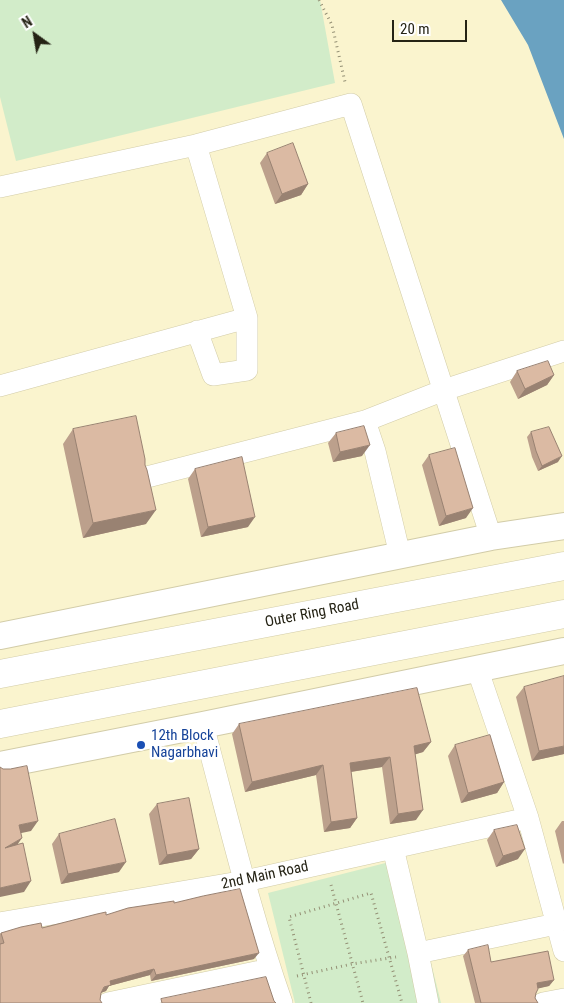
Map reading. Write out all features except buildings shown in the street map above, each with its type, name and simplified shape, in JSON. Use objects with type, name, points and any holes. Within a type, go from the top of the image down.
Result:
[{"type":"highway","name":"Outer Ring Road","points":[[0,674],[564,566]]},
{"type":"highway","points":[[0,724],[564,614]]},
{"type":"street","points":[[1,183],[196,145],[350,104],[491,537]]},
{"type":"street","points":[[196,145],[248,318],[247,370],[213,375],[197,331]]},
{"type":"street","points":[[0,386],[248,318]]},
{"type":"street","points":[[147,478],[365,421],[444,390],[564,351]]},
{"type":"street","points":[[365,421],[375,451],[400,555]]},
{"type":"street","points":[[0,636],[491,537],[564,526]]},
{"type":"street","points":[[0,765],[564,651]]},
{"type":"street","points":[[477,668],[528,818],[564,951]]},
{"type":"street","points":[[203,725],[245,881],[280,974],[282,1003]]},
{"type":"street","name":"2nd Main Road","points":[[0,923],[245,881],[528,818]]},
{"type":"street","points":[[393,848],[428,1003]]},
{"type":"street","points":[[418,953],[556,924]]},
{"type":"street","points":[[108,1003],[280,974]]},
{"type":"street","points":[[543,1003],[564,999]]},
{"type":"path","points":[[319,0],[332,26],[350,104]]},
{"type":"path","points":[[329,877],[363,1003]]},
{"type":"path","points":[[311,1003],[289,917],[371,893],[402,1003]]},
{"type":"path","points":[[280,974],[304,974],[418,953]]},
{"type":"green space","points":[[0,0],[320,0],[335,83],[16,161],[0,97]]},
{"type":"green space","points":[[405,858],[441,1003],[295,1003],[268,893]]},
{"type":"water","points":[[501,0],[564,0],[564,139],[528,45]]},
{"type":"place","name":"12th Block Nagarbhavi","points":[[141,745]]}]
